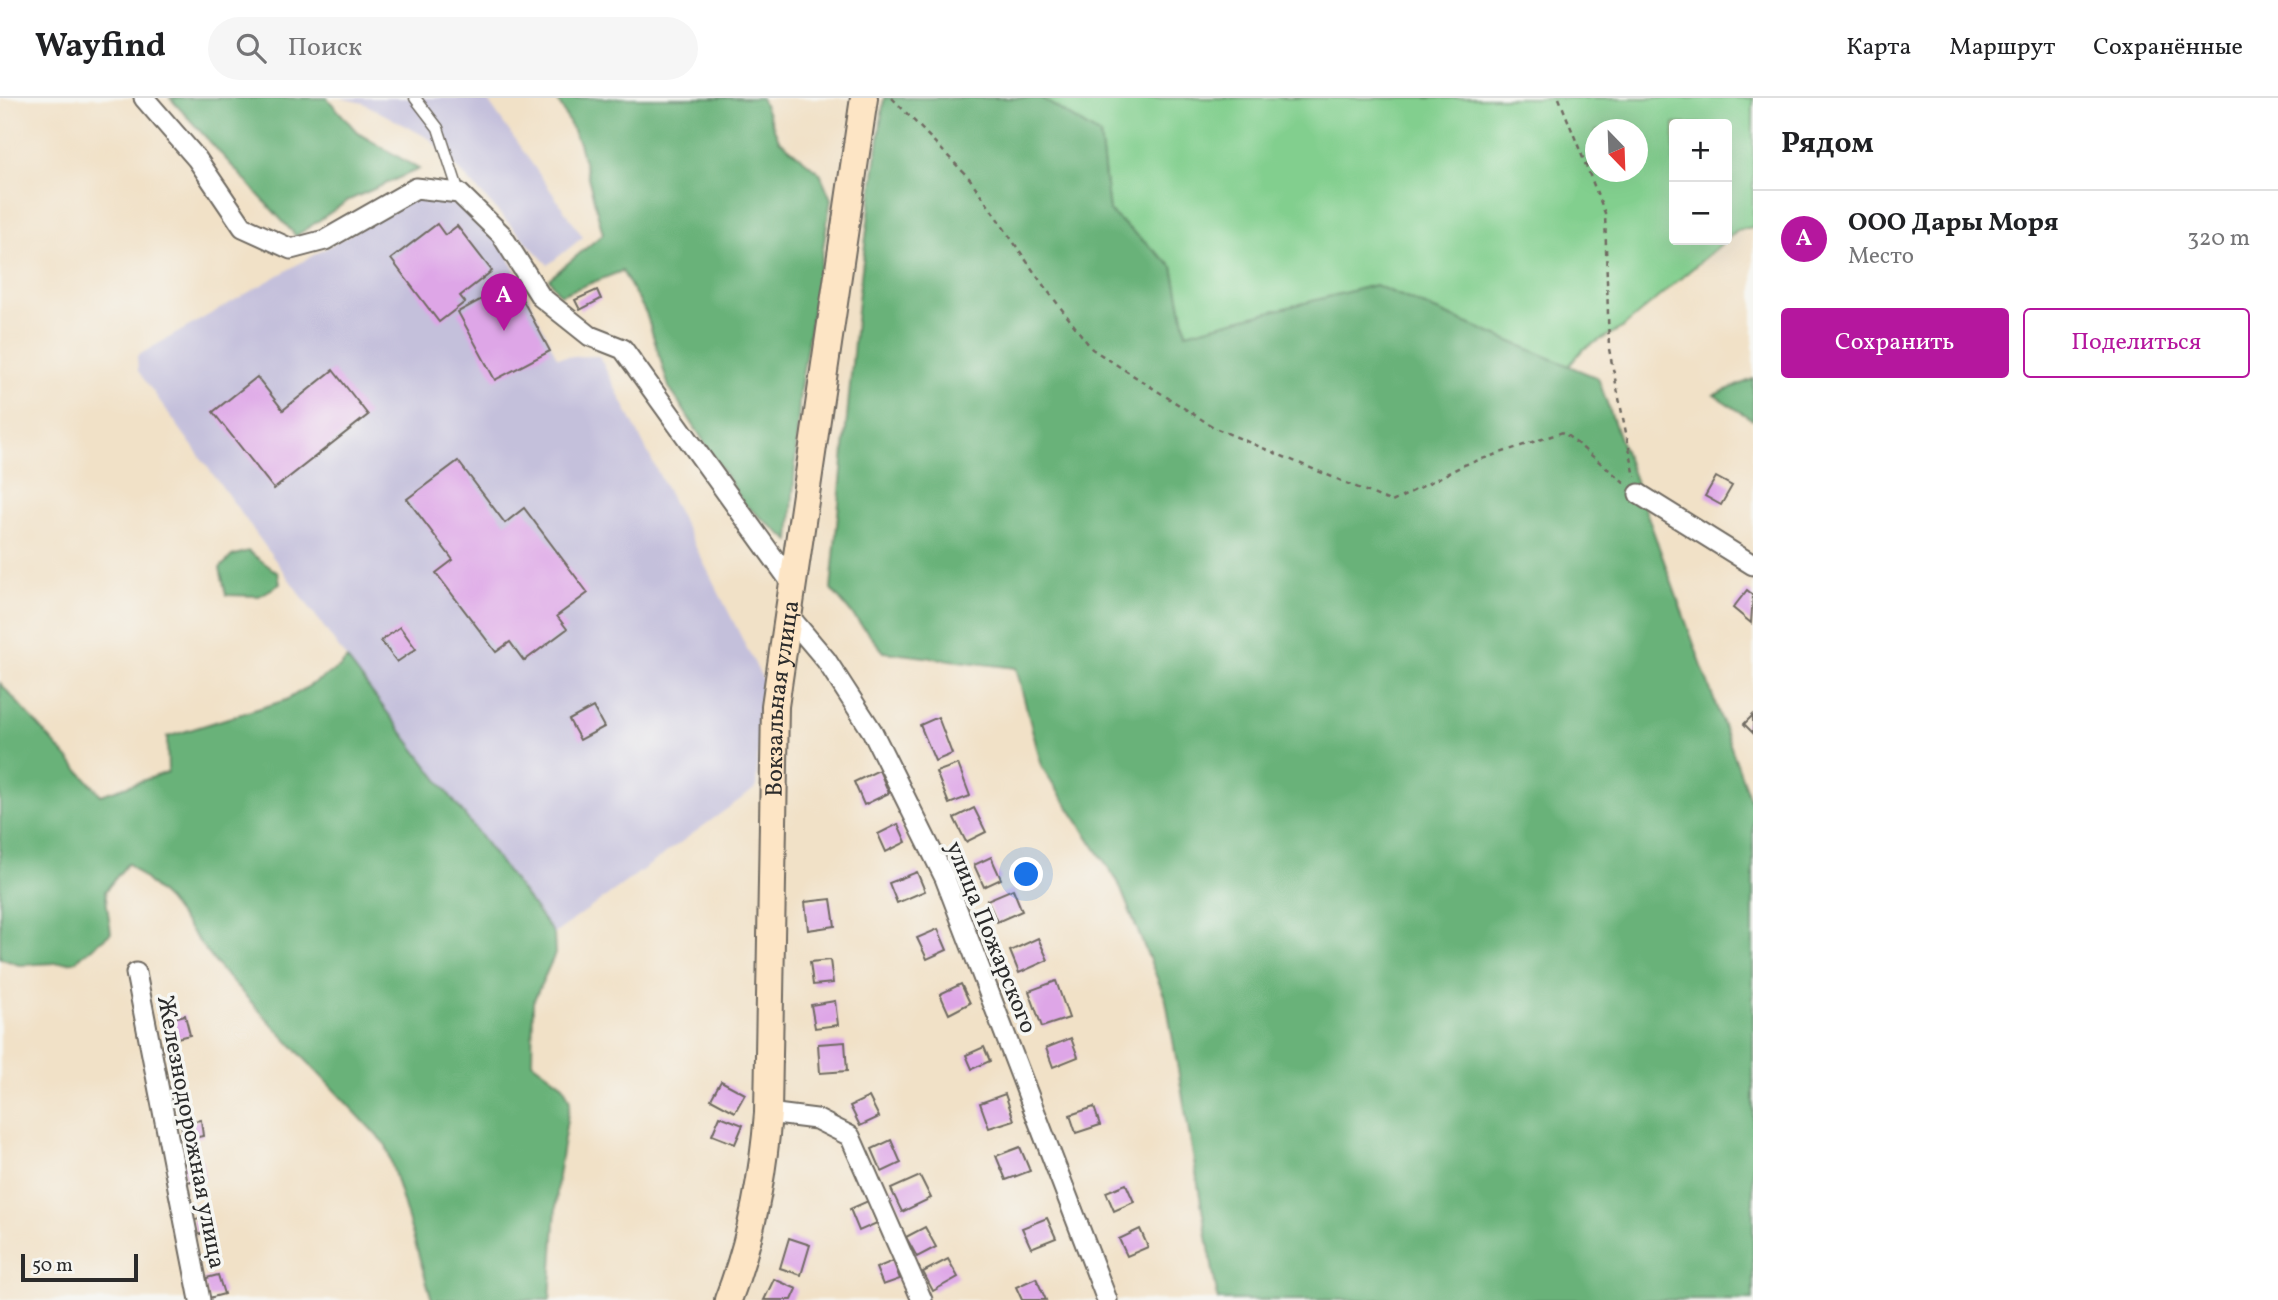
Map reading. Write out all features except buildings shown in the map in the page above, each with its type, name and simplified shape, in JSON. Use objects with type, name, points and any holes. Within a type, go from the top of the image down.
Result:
[{"type":"street","points":[[144,98],[197,159],[243,227],[291,249],[325,240],[416,188],[459,193],[502,234],[541,298],[590,336],[623,349],[793,585]]},
{"type":"street","name":"Вокзальная улица","points":[[728,1300],[740,1270],[764,1158],[768,1113],[775,706],[864,98]]},
{"type":"street","points":[[1639,494],[1753,565]]},
{"type":"street","name":"улица Пожарского","points":[[788,615],[826,660],[872,731],[945,878],[1107,1300]]},
{"type":"street","name":"Железнодорожная улица","points":[[136,973],[200,1300]]},
{"type":"street","points":[[768,1113],[816,1119],[850,1136],[922,1300]]},
{"type":"lane","points":[[415,98],[438,128],[459,193]]},
{"type":"path","points":[[892,98],[970,179],[1041,282],[1092,349],[1215,428],[1392,502],[1464,465],[1563,432],[1639,494]]},
{"type":"path","points":[[1559,98],[1605,213],[1609,349],[1639,494]]},
{"type":"shaded area","points":[[340,98],[486,98],[583,237],[548,265],[430,139],[363,103]]},
{"type":"shaded area","points":[[419,195],[462,206],[501,241],[557,357],[599,356],[763,680],[756,788],[554,934],[347,659],[138,371],[137,356]]},
{"type":"green space","points":[[170,98],[327,98],[358,133],[419,169],[349,200],[296,236]]},
{"type":"green space","points":[[557,98],[761,98],[779,140],[820,173],[831,199],[800,389],[790,541],[744,504],[669,387],[646,313],[622,271],[560,295],[549,279],[603,234],[579,143]]},
{"type":"green space","points":[[884,98],[1041,98],[1100,135],[1109,211],[1173,267],[1186,333],[1375,285],[1598,378],[1753,808],[1753,1300],[1218,1300],[1166,1000],[1118,882],[1042,767],[1016,668],[884,652],[831,589],[858,299]]},
{"type":"green space","points":[[1041,98],[1753,98],[1753,227],[1737,230],[1732,234],[1732,119],[1669,119],[1669,245],[1720,245],[1622,328],[1583,349],[1569,366],[1375,285],[1186,334],[1173,267],[1109,211],[1100,135]]},
{"type":"green space","points":[[1753,379],[1753,420],[1714,395]]},
{"type":"green space","points":[[248,551],[278,573],[280,584],[259,596],[226,595],[220,568],[232,556]]},
{"type":"green space","points":[[347,659],[554,934],[555,954],[533,1002],[532,1062],[563,1085],[570,1101],[558,1176],[550,1300],[432,1300],[386,1145],[221,970],[167,900],[128,863],[105,891],[111,933],[74,962],[19,965],[0,958],[0,683],[101,795],[168,772],[167,737],[286,700],[340,667]]},
{"type":"place","name":"ООО Дары Моря","points":[[504,331]]}]
